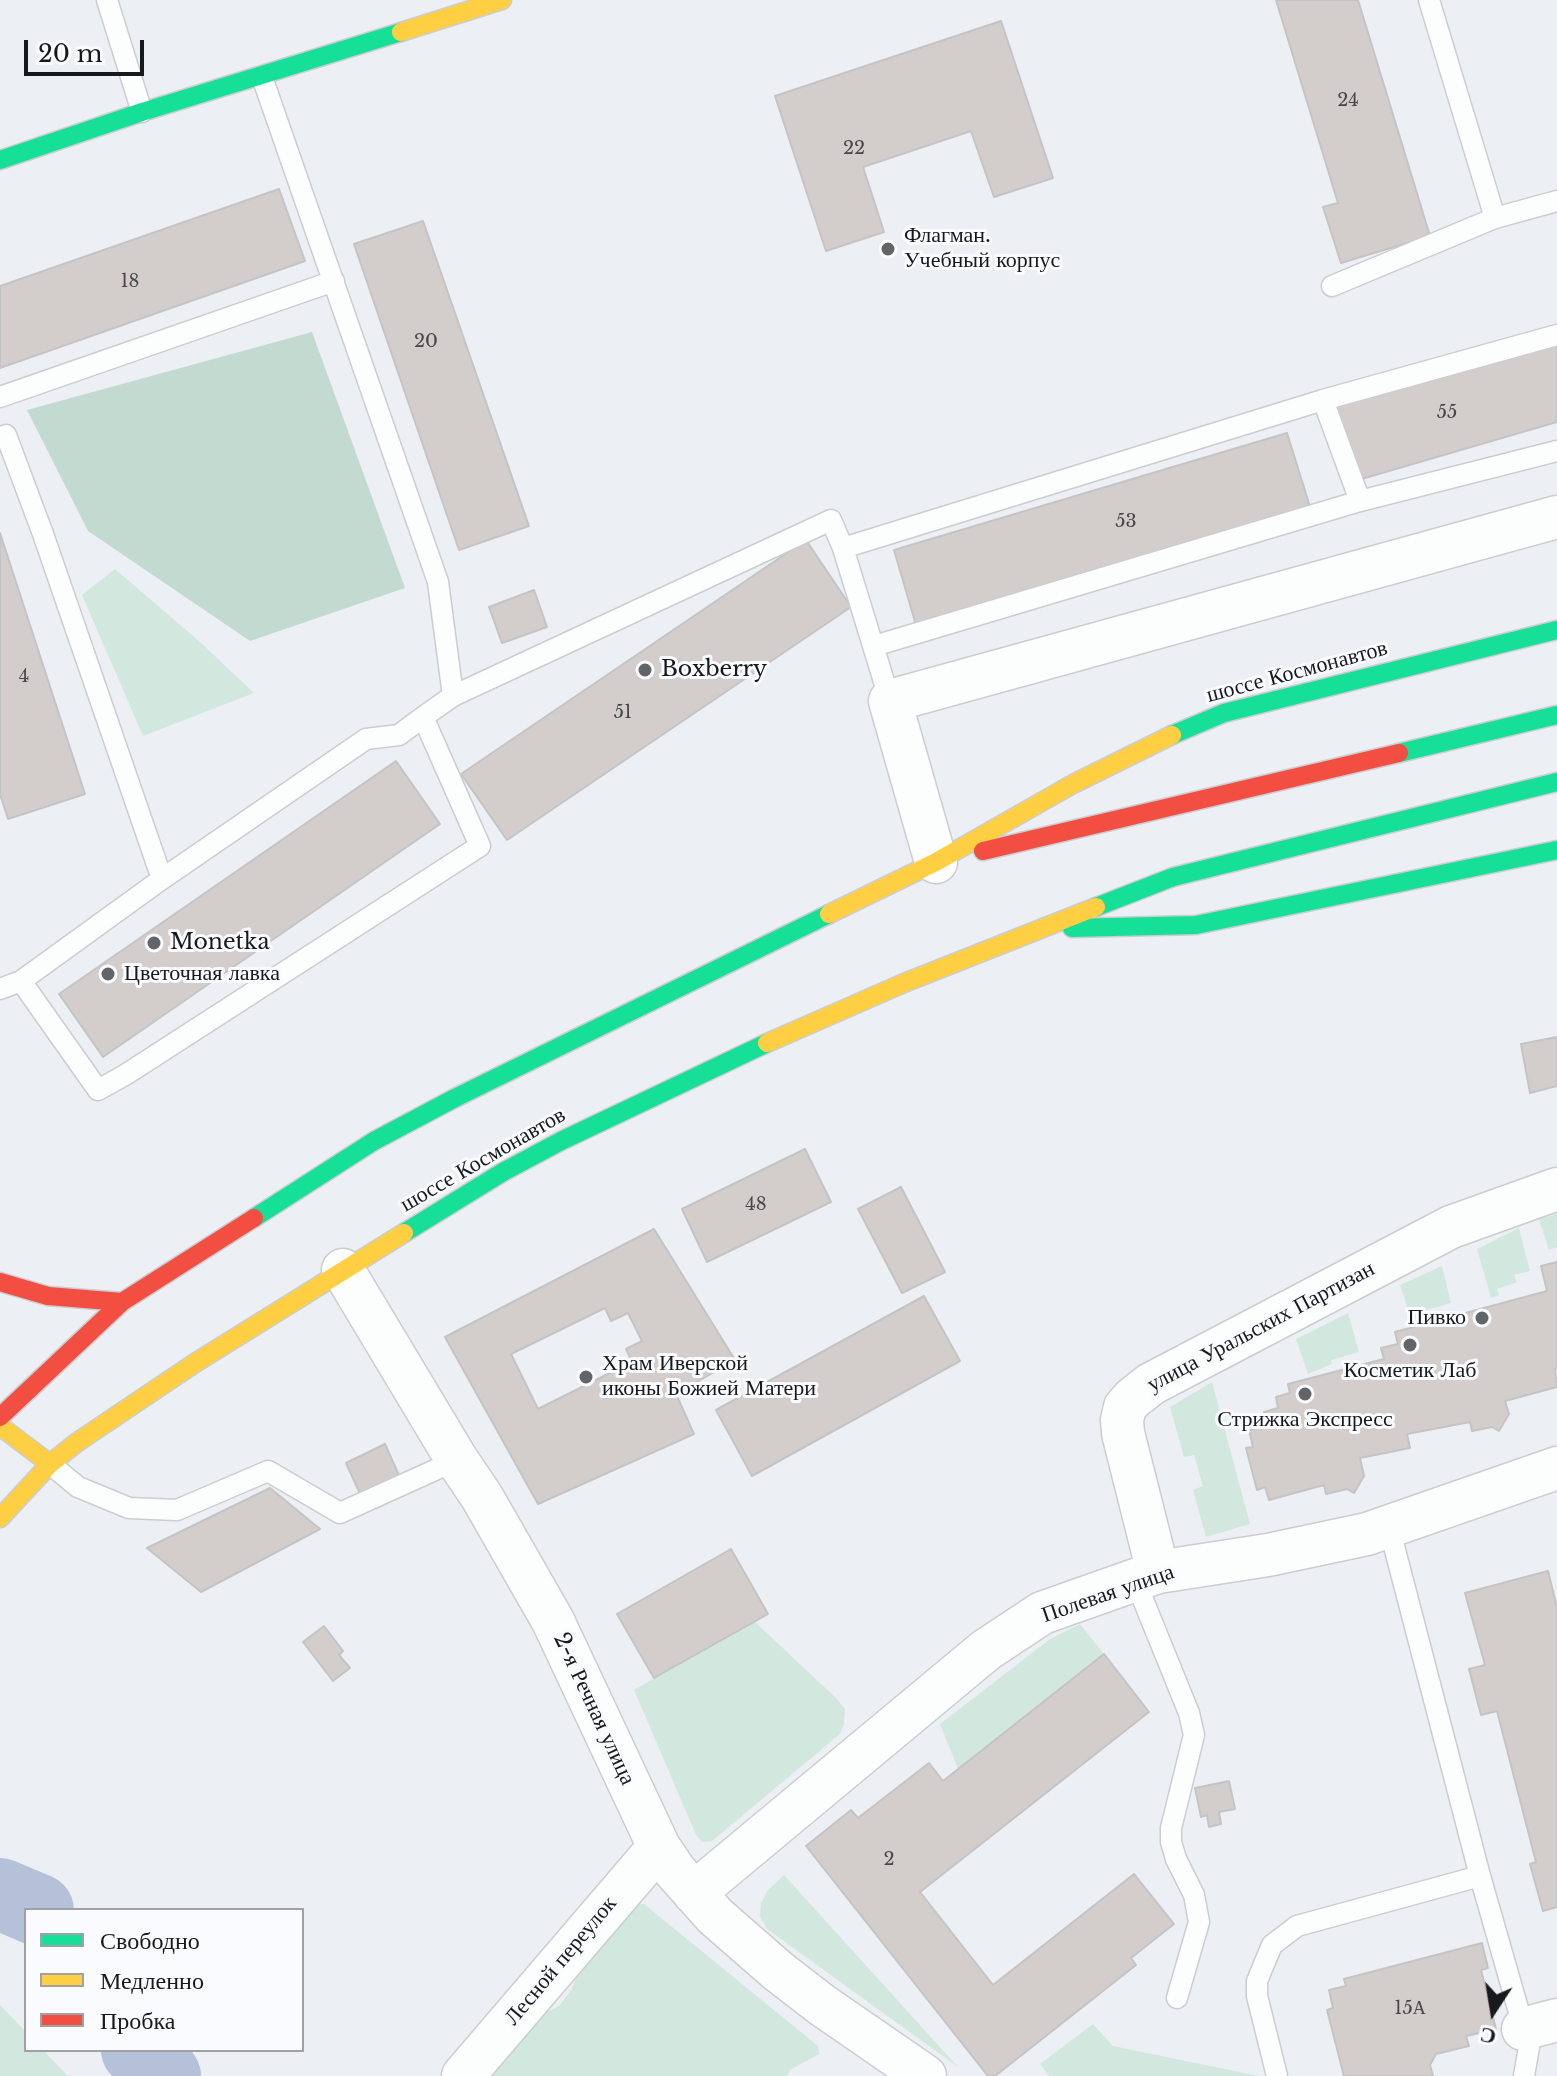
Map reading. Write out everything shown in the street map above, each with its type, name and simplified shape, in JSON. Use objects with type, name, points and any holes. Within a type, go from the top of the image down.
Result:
[{"type":"main road","points":[[0,160],[142,112],[502,0]]},
{"type":"main road","name":"шоссе Космонавтов","points":[[0,1417],[122,1302],[374,1141],[455,1098],[936,862],[1073,784],[1152,744],[1224,713],[1557,630]]},
{"type":"main road","name":"шоссе Космонавтов","points":[[936,862],[1557,715]]},
{"type":"main road","name":"шоссе Космонавтов","points":[[0,1518],[50,1464],[76,1443],[195,1363],[503,1172],[718,1064],[875,996],[1173,877],[1557,782]]},
{"type":"main road","name":"шоссе Космонавтов","points":[[1041,929],[1196,925],[1557,850]]},
{"type":"main road","points":[[0,1282],[48,1296],[122,1302]]},
{"type":"main road","points":[[0,1426],[50,1464]]},
{"type":"street","points":[[936,862],[890,701],[1557,517]]},
{"type":"street","name":"улица Уральских Партизан","points":[[1147,1576],[1123,1433],[1125,1407],[1132,1399],[1151,1384],[1451,1227],[1557,1189]]},
{"type":"street","name":"2-я Речная улица","points":[[343,1270],[482,1497],[553,1621],[659,1847],[694,1893],[734,1932],[800,1988],[925,2076]]},
{"type":"street","name":"Полевая улица","points":[[694,1893],[986,1650],[1064,1604],[1147,1576],[1268,1555],[1389,1527],[1557,1468]]},
{"type":"street","name":"Лесной переулок","points":[[463,2076],[659,1847]]},
{"type":"lane","points":[[107,0],[142,112]]},
{"type":"lane","points":[[1429,0],[1495,218]]},
{"type":"lane","points":[[262,77],[438,582],[453,696]]},
{"type":"lane","points":[[1332,286],[1495,218],[1557,201]]},
{"type":"lane","points":[[0,397],[334,281]]},
{"type":"lane","points":[[843,548],[1323,400],[1557,335]]},
{"type":"lane","points":[[1323,400],[1360,501]]},
{"type":"lane","points":[[6,435],[162,879]]},
{"type":"lane","points":[[874,646],[1360,501],[1557,451]]},
{"type":"lane","points":[[0,989],[21,981],[162,879],[366,739],[399,735],[453,696],[831,520],[843,548],[890,701]]},
{"type":"lane","points":[[21,981],[98,1090],[480,846],[423,717]]},
{"type":"lane","points":[[50,1464],[78,1487],[129,1508],[177,1510],[268,1471],[340,1513],[457,1460]]},
{"type":"lane","points":[[1389,1527],[1480,1876],[1540,2025],[1529,2047],[1524,2076]]},
{"type":"lane","points":[[1147,1576],[1194,1735],[1171,1828],[1171,1842],[1194,1895],[1199,1922],[1177,1998]]},
{"type":"lane","points":[[1277,2076],[1257,1996],[1257,1981],[1272,1945],[1297,1926],[1480,1876]]},
{"type":"green space","points":[[312,332],[405,588],[250,641],[88,531],[27,410]]},
{"type":"green space","points":[[115,569],[254,693],[143,736],[82,595]]},
{"type":"green space","points":[[1557,1214],[1557,1247],[1549,1250],[1539,1219]]},
{"type":"green space","points":[[1519,1228],[1530,1271],[1514,1275],[1517,1282],[1497,1289],[1499,1295],[1491,1298],[1477,1249]]},
{"type":"green space","points":[[1442,1266],[1451,1303],[1423,1311],[1424,1315],[1411,1319],[1400,1285]]},
{"type":"green space","points":[[1348,1313],[1359,1352],[1331,1360],[1332,1364],[1308,1374],[1296,1339]]},
{"type":"green space","points":[[1212,1382],[1250,1524],[1206,1537],[1193,1490],[1203,1486],[1194,1455],[1184,1457],[1170,1407]]},
{"type":"green space","points":[[754,1621],[835,1697],[845,1709],[844,1724],[840,1734],[712,1841],[702,1842],[696,1835],[634,1690]]},
{"type":"green space","points":[[1080,1624],[1104,1654],[958,1769],[940,1724],[1050,1639]]},
{"type":"green space","points":[[784,1875],[958,2067],[767,1929],[760,1917],[761,1903],[768,1890]]},
{"type":"green space","points":[[644,1904],[818,2046],[819,2054],[790,2070],[787,2076],[490,2076],[545,2013],[559,2006],[572,1989],[582,1957],[629,1906]]},
{"type":"green space","points":[[0,2005],[24,2030],[24,2052],[45,2052],[68,2076],[0,2076]]},
{"type":"green space","points":[[1093,2024],[1113,2046],[1259,2076],[1049,2076],[1040,2064]]},
{"type":"building","points":[[1276,0],[1358,0],[1430,236],[1341,263],[1323,207],[1338,203]]},
{"type":"building","points":[[1001,21],[1053,178],[994,197],[971,131],[863,167],[884,232],[826,251],[775,96]]},
{"type":"building","points":[[279,189],[305,261],[0,368],[0,286]]},
{"type":"building","points":[[423,221],[529,526],[459,550],[354,244]]},
{"type":"building","points":[[1557,340],[1557,422],[1358,480],[1335,404]]},
{"type":"building","points":[[1287,433],[1311,510],[916,625],[894,550]]},
{"type":"building","points":[[0,533],[85,794],[8,819],[0,794]]},
{"type":"building","points":[[806,540],[851,607],[507,840],[461,774]]},
{"type":"building","points":[[534,590],[547,627],[502,643],[489,607]]},
{"type":"building","points":[[396,761],[440,824],[103,1057],[59,994]]},
{"type":"building","points":[[1557,1037],[1557,1086],[1530,1093],[1521,1044]]},
{"type":"building","points":[[805,1149],[831,1202],[707,1262],[682,1209]]},
{"type":"building","points":[[901,1187],[945,1272],[902,1293],[858,1209]]},
{"type":"building","name":"Храм Иверской иконы Божией Матери","points":[[654,1229],[735,1360],[676,1394],[694,1434],[538,1504],[445,1337]]},
{"type":"building","points":[[1557,1262],[1557,1387],[1505,1401],[1509,1414],[1499,1431],[1492,1427],[1472,1431],[1470,1422],[1407,1434],[1410,1448],[1360,1458],[1364,1476],[1354,1493],[1347,1489],[1326,1494],[1324,1485],[1269,1500],[1265,1487],[1257,1490],[1246,1448],[1253,1447],[1249,1430],[1267,1425],[1264,1412],[1278,1408],[1276,1397],[1290,1393],[1288,1384],[1384,1359],[1381,1348],[1398,1344],[1395,1332],[1547,1291],[1541,1266]]},
{"type":"building","points":[[924,1296],[960,1361],[752,1476],[716,1410]]},
{"type":"building","points":[[605,1308],[611,1321],[628,1313],[642,1341],[626,1349],[632,1362],[538,1409],[511,1354]]},
{"type":"building","points":[[385,1444],[401,1480],[362,1498],[346,1463]]},
{"type":"building","points":[[270,1488],[320,1529],[201,1592],[147,1548]]},
{"type":"building","points":[[731,1549],[768,1614],[654,1678],[617,1614]]},
{"type":"building","points":[[1548,1571],[1557,1608],[1557,1907],[1543,1911],[1530,1864],[1536,1862],[1497,1711],[1481,1715],[1469,1669],[1485,1665],[1465,1593]]},
{"type":"building","points":[[324,1626],[343,1651],[339,1655],[350,1668],[333,1681],[303,1642]]},
{"type":"building","points":[[1104,1654],[1149,1712],[920,1892],[993,1985],[1134,1874],[1174,1924],[1131,1958],[1136,1965],[995,2076],[988,2076],[806,1846],[851,1810],[858,1818],[929,1763],[943,1781]]},
{"type":"building","points":[[1229,1781],[1235,1809],[1219,1812],[1221,1824],[1209,1827],[1207,1815],[1201,1817],[1195,1788]]},
{"type":"building","points":[[1482,1943],[1488,1968],[1481,1970],[1496,2029],[1466,2036],[1469,2046],[1436,2054],[1430,2065],[1433,2076],[1344,2076],[1327,2010],[1333,2008],[1329,1990],[1346,1986],[1344,1979]]},
{"type":"waterway","points":[[0,1894],[33,1908]]},
{"type":"waterway","points":[[140,2052],[157,2065],[165,2076]]},
{"type":"traffic: fast","points":[[0,160],[142,112],[401,32]]},
{"type":"traffic: fast","points":[[1172,735],[1224,713],[1557,630]]},
{"type":"traffic: fast","points":[[1399,753],[1557,715]]},
{"type":"traffic: fast","points":[[1096,907],[1173,877],[1557,782]]},
{"type":"traffic: fast","points":[[1072,928],[1196,925],[1557,850]]},
{"type":"traffic: fast","points":[[254,1218],[374,1141],[455,1098],[829,914]]},
{"type":"traffic: fast","points":[[404,1233],[503,1172],[561,1141],[767,1043]]},
{"type":"traffic: slow","points":[[401,32],[502,0]]},
{"type":"traffic: slow","points":[[829,914],[936,862],[1073,784],[1172,735]]},
{"type":"traffic: slow","points":[[767,1043],[904,983],[1096,907]]},
{"type":"traffic: slow","points":[[0,1518],[50,1464],[76,1443],[195,1363],[404,1233]]},
{"type":"traffic: slow","points":[[0,1426],[50,1464]]},
{"type":"traffic: jam","points":[[983,851],[1399,753]]},
{"type":"traffic: jam","points":[[0,1417],[122,1302],[254,1218]]},
{"type":"traffic: jam","points":[[0,1282],[48,1296],[122,1302]]},
{"type":"place","name":"Флагман. Учебный корпус","points":[[888,249]]},
{"type":"place","name":"Boxberry","points":[[645,670]]},
{"type":"place","name":"Monetka","points":[[154,943]]},
{"type":"place","name":"Цветочная лавка","points":[[108,974]]},
{"type":"place","name":"Пивко","points":[[1482,1318]]},
{"type":"place","name":"Косметик Лаб","points":[[1410,1345]]},
{"type":"place","name":"Храм Иверской иконы Божией Матери","points":[[586,1377]]},
{"type":"place","name":"Стрижка Экспресс","points":[[1305,1394]]}]
